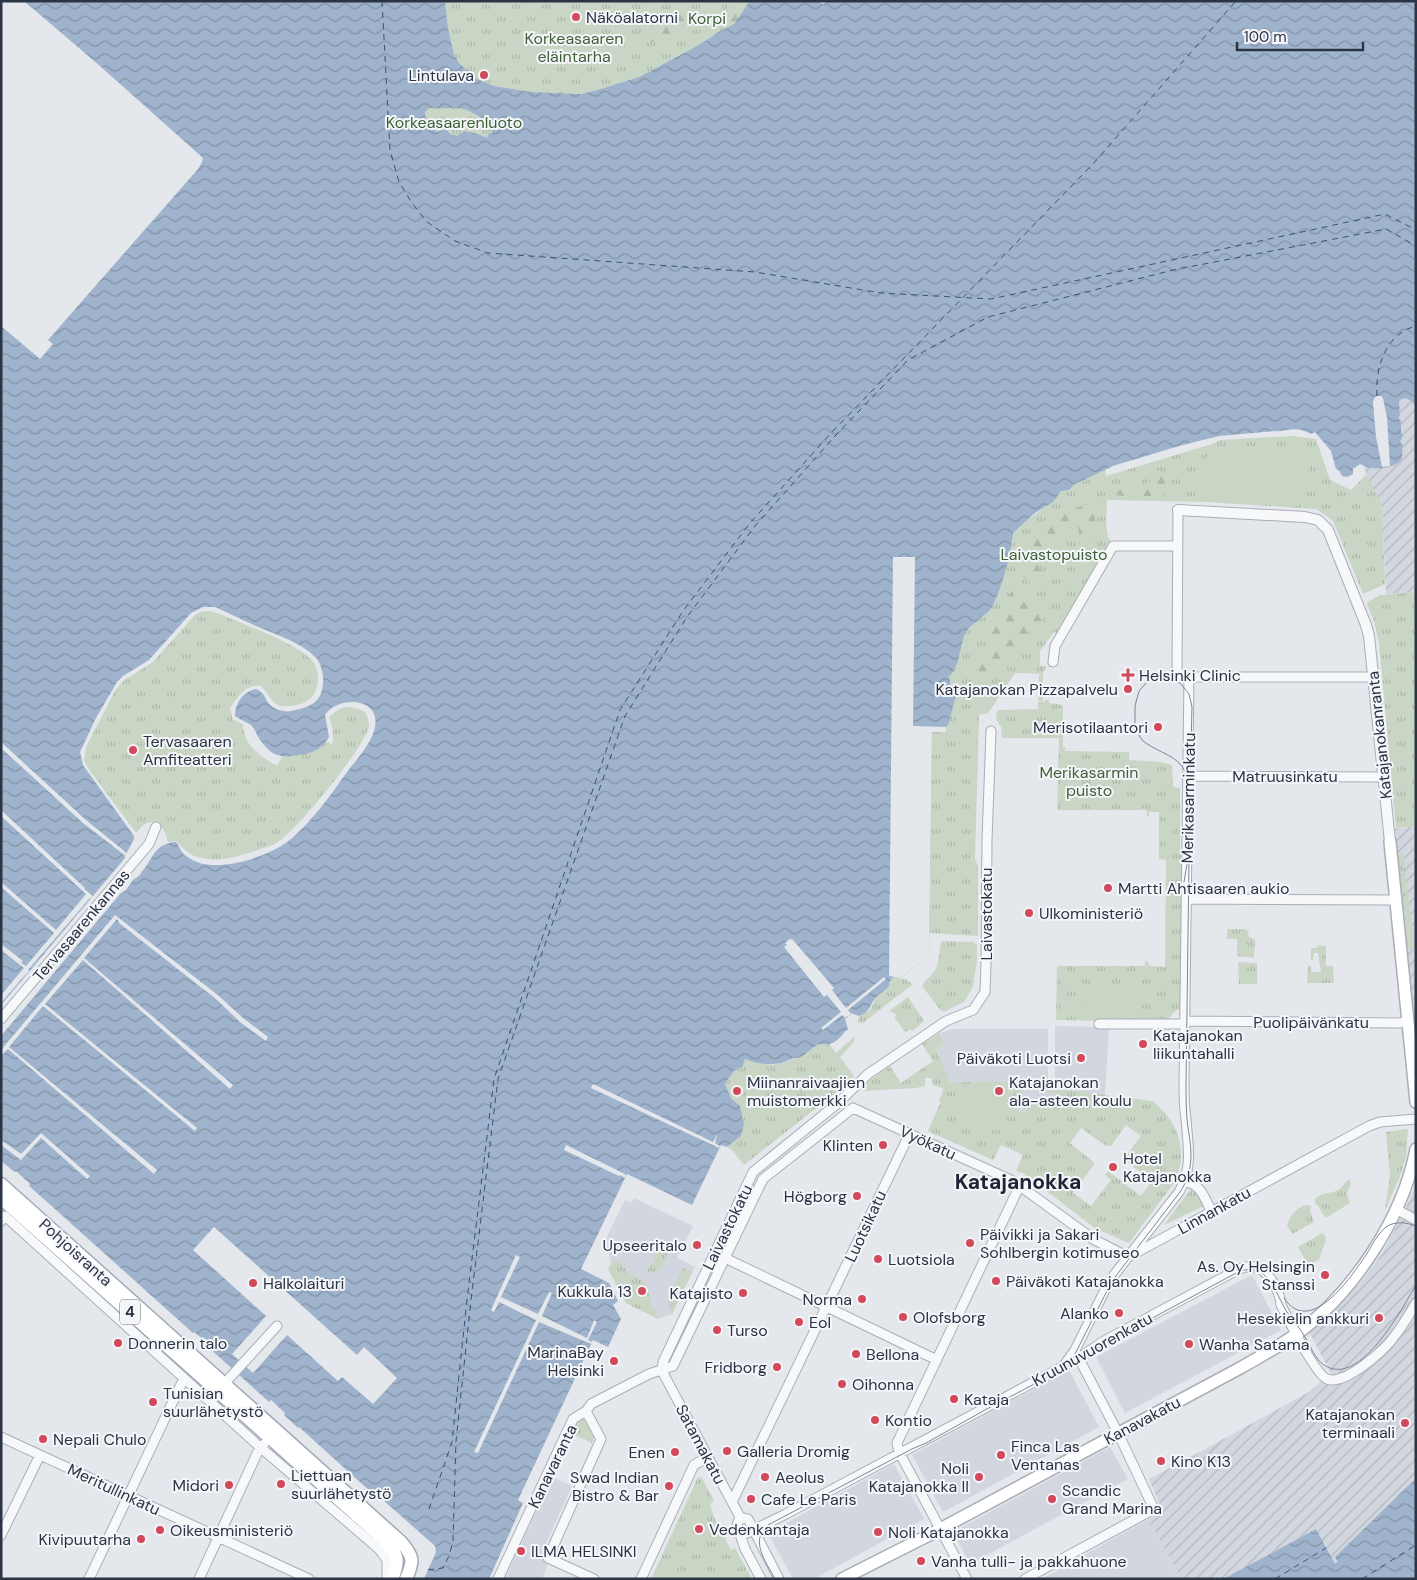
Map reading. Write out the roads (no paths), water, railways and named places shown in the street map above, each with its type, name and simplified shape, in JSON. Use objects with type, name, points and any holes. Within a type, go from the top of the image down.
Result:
[{"type":"main road","name":"Katajanokanranta","points":[[1390,842],[1416,1102]]},
{"type":"main road","points":[[1396,1209],[1409,1179],[1416,1149]]},
{"type":"main road","name":"Pohjoisranta","points":[[1,1184],[224,1384],[272,1434]]},
{"type":"main road","name":"Pohjoisranta","points":[[1,1198],[394,1543]]},
{"type":"main road","name":"Kanavakatu","points":[[842,1579],[940,1529],[1269,1352],[1297,1334],[1340,1295],[1355,1278],[1369,1258],[1396,1209]]},
{"type":"main road","points":[[389,1573],[397,1561],[394,1543]]},
{"type":"main road","name":"4","points":[[394,1543],[408,1550],[411,1557],[410,1569],[406,1579]]},
{"type":"street","points":[[1178,510],[1176,673],[1189,677],[1373,677]]},
{"type":"street","name":"Katajanokanranta","points":[[1178,510],[1305,517],[1318,520],[1328,530],[1369,636],[1390,842]]},
{"type":"street","points":[[1053,662],[1054,646],[1113,546],[1177,546]]},
{"type":"street","name":"Merikasarminkatu","points":[[1128,1257],[1176,1195],[1188,1172],[1190,1152],[1184,1100],[1184,1023],[1189,677]]},
{"type":"street","name":"Laivastokatu","points":[[662,1371],[665,1357],[753,1172],[838,1103],[868,1074],[946,1021],[973,1010],[985,992],[991,731]]},
{"type":"street","name":"Matruusinkatu","points":[[1188,776],[1383,777]]},
{"type":"street","name":"Tervasaarenkannas","points":[[1,1019],[149,844],[156,827]]},
{"type":"street","points":[[1186,899],[1396,900]]},
{"type":"street","name":"Puolipäivänkatu","points":[[1099,1024],[1408,1022]]},
{"type":"street","name":"Laivastokatu","points":[[662,1371],[673,1366],[763,1179],[853,1108]]},
{"type":"street","name":"Vyökatu","points":[[853,1108],[1020,1185],[1093,1239],[1128,1257]]},
{"type":"street","name":"Linnankatu","points":[[1077,1354],[1106,1288],[1128,1257],[1370,1126],[1380,1122],[1416,1118]]},
{"type":"street","name":"Luotsikatu","points":[[732,1502],[910,1133]]},
{"type":"street","points":[[1190,1183],[1199,1188],[1211,1211]]},
{"type":"street","points":[[967,1579],[896,1446],[1020,1185]]},
{"type":"street","points":[[1396,1209],[1416,1220]]},
{"type":"street","name":"Pohjoisranta","points":[[3,1219],[260,1447],[379,1549],[387,1560],[389,1573]]},
{"type":"street","points":[[725,1258],[937,1360]]},
{"type":"street","name":"Kruunuvuorenkatu","points":[[741,1536],[1064,1366],[1077,1354],[1234,1271],[1249,1266],[1263,1271],[1271,1280],[1280,1297],[1281,1305],[1297,1334]]},
{"type":"street","points":[[1297,1334],[1315,1366],[1326,1378],[1336,1380],[1357,1370],[1392,1340],[1416,1303]]},
{"type":"street","points":[[224,1384],[277,1326]]},
{"type":"street","points":[[1025,1579],[1154,1509],[1118,1433],[1077,1354]]},
{"type":"street","name":"Kanavaranta","points":[[498,1579],[573,1419],[586,1411],[591,1404],[649,1374],[662,1371]]},
{"type":"street","name":"Satamakatu","points":[[662,1371],[740,1517],[748,1519],[780,1579]]},
{"type":"street","points":[[90,1579],[184,1378]]},
{"type":"street","points":[[586,1411],[601,1439],[548,1558],[594,1579]]},
{"type":"street","points":[[199,1579],[260,1447],[272,1434]]},
{"type":"street","name":"Meritullinkatu","points":[[1,1437],[308,1579]]},
{"type":"street","points":[[1,1535],[40,1455]]},
{"type":"street","points":[[641,1579],[694,1465],[708,1457]]},
{"type":"street","name":"Satamakatu","points":[[740,1517],[737,1525],[745,1549],[761,1579]]},
{"type":"street","points":[[387,1579],[389,1573]]},
{"type":"water","points":[[24,1],[445,1],[448,28],[454,54],[459,63],[477,79],[494,86],[532,92],[581,94],[639,77],[699,45],[734,24],[750,1],[818,1],[823,4],[829,1],[1416,1],[1416,407],[1406,398],[1399,400],[1400,416],[1398,418],[1401,421],[1401,432],[1403,435],[1400,442],[1403,445],[1401,459],[1395,465],[1383,468],[1371,468],[1360,464],[1353,469],[1353,474],[1347,477],[1342,476],[1339,470],[1336,469],[1331,451],[1315,432],[1311,434],[1303,430],[1294,429],[1219,436],[1113,466],[1075,484],[1069,490],[1061,491],[1053,502],[1035,513],[1013,533],[1005,573],[994,604],[965,634],[957,663],[949,676],[952,690],[956,696],[946,732],[932,732],[929,955],[901,978],[893,977],[889,986],[876,998],[865,1013],[859,1016],[850,1013],[845,1019],[848,1029],[834,1042],[817,1045],[803,1056],[782,1063],[763,1064],[745,1059],[743,1066],[734,1071],[725,1084],[731,1098],[740,1106],[744,1124],[741,1136],[727,1147],[721,1145],[692,1205],[627,1174],[581,1269],[609,1283],[618,1301],[613,1305],[621,1319],[608,1347],[593,1340],[518,1500],[523,1503],[489,1579],[424,1579],[436,1552],[435,1546],[298,1428],[271,1400],[269,1402],[207,1346],[209,1344],[193,1333],[29,1186],[30,1184],[16,1171],[1,1161],[1,1036],[120,894],[140,875],[155,852],[165,844],[176,842],[183,853],[193,860],[207,865],[219,865],[246,861],[282,845],[299,832],[321,807],[364,751],[375,727],[375,717],[371,709],[365,705],[356,702],[338,704],[325,715],[329,737],[322,746],[312,752],[297,755],[279,756],[270,751],[260,740],[252,726],[235,716],[238,703],[247,692],[256,689],[263,694],[272,707],[277,709],[288,711],[308,706],[317,700],[322,690],[323,676],[318,660],[294,642],[215,607],[203,607],[191,613],[149,660],[123,676],[117,682],[96,718],[80,752],[83,765],[134,836],[125,858],[1,1005],[1,326],[40,359],[53,344],[48,340],[198,169],[203,158]],"holes":[[[428,108],[465,109],[488,122],[488,128],[493,132],[487,138],[464,131],[457,136],[450,134],[446,129],[437,132],[426,121],[425,113]]]},
{"type":"water","points":[[1416,1478],[1416,1579],[1223,1579],[1316,1529],[1335,1564],[1338,1562],[1335,1557]]},
{"type":"tram line","points":[[1059,1371],[1074,1356],[1112,1281],[1180,1192],[1190,1169],[1191,1153],[1186,1084],[1192,707],[1189,694],[1180,683],[1168,678],[1158,678],[1147,682],[1139,691],[1135,706],[1135,726],[1143,741],[1172,757],[1183,767],[1186,774],[1189,784],[1188,858],[1184,882]]},
{"type":"tram line","points":[[1284,1298],[1294,1309],[1306,1311],[1317,1308],[1329,1300],[1351,1277],[1377,1237],[1386,1227],[1401,1223],[1416,1226]]},
{"type":"tram line","points":[[775,1579],[759,1544],[762,1531],[768,1525],[926,1443],[1238,1272],[1248,1269],[1264,1274],[1318,1360],[1324,1365],[1338,1369],[1352,1366],[1378,1343],[1401,1311],[1416,1285]]},
{"type":"place","name":"Näköalatorni","points":[[576,17]]},
{"type":"place","name":"Lintulava","points":[[484,75]]},
{"type":"place","name":"Helsinki Clinic","points":[[1128,675]]},
{"type":"place","name":"Katajanokan Pizzapalvelu","points":[[1128,689]]},
{"type":"place","name":"Merisotilaantori","points":[[1158,727]]},
{"type":"place","name":"Tervasaaren Amfiteatteri","points":[[133,750]]},
{"type":"place","name":"Martti Ahtisaaren aukio","points":[[1108,888]]},
{"type":"place","name":"Ulkoministeriö","points":[[1029,913]]},
{"type":"place","name":"Katajanokan liikuntahalli","points":[[1143,1044]]},
{"type":"place","name":"Päiväkoti Luotsi","points":[[1081,1058]]},
{"type":"place","name":"Miinanraivaajien muistomerkki","points":[[737,1091]]},
{"type":"place","name":"Katajanokan ala-asteen koulu","points":[[999,1091]]},
{"type":"place","name":"Klinten","points":[[883,1145]]},
{"type":"place","name":"Hotel Katajanokka","points":[[1113,1167]]},
{"type":"place","name":"Högborg","points":[[857,1196]]},
{"type":"place","name":"Päivikki ja Sakari Sohlbergin kotimuseo","points":[[970,1243]]},
{"type":"place","name":"Upseeritalo","points":[[697,1245]]},
{"type":"place","name":"Luotsiola","points":[[878,1259]]},
{"type":"place","name":"As. Oy Helsingin Stanssi","points":[[1325,1275]]},
{"type":"place","name":"Päiväkoti Katajanokka","points":[[996,1281]]},
{"type":"place","name":"Halkolaituri","points":[[253,1283]]},
{"type":"place","name":"Kukkula 13","points":[[642,1291]]},
{"type":"place","name":"Katajisto","points":[[743,1293]]},
{"type":"place","name":"Norma","points":[[862,1299]]},
{"type":"place","name":"Alanko","points":[[1119,1313]]},
{"type":"place","name":"Olofsborg","points":[[903,1317]]},
{"type":"place","name":"Hesekielin ankkuri","points":[[1379,1318]]},
{"type":"place","name":"Eol","points":[[799,1322]]},
{"type":"place","name":"Turso","points":[[717,1330]]},
{"type":"place","name":"Donnerin talo","points":[[118,1343]]},
{"type":"place","name":"Wanha Satama","points":[[1189,1344]]},
{"type":"place","name":"Bellona","points":[[856,1354]]},
{"type":"place","name":"MarinaBay Helsinki","points":[[614,1361]]},
{"type":"place","name":"Fridborg","points":[[777,1367]]},
{"type":"place","name":"Oihonna","points":[[842,1384]]},
{"type":"place","name":"Kataja","points":[[954,1399]]},
{"type":"place","name":"Tunisian suurlähetystö","points":[[153,1402]]},
{"type":"place","name":"Kontio","points":[[875,1420]]},
{"type":"place","name":"Katajanokan terminaali","points":[[1405,1423]]},
{"type":"place","name":"Nepali Chulo","points":[[43,1439]]},
{"type":"place","name":"Galleria Dromig","points":[[727,1451]]},
{"type":"place","name":"Enen","points":[[675,1452]]},
{"type":"place","name":"Finca Las Ventanas","points":[[1001,1455]]},
{"type":"place","name":"Kino K13","points":[[1161,1461]]},
{"type":"place","name":"Aeolus","points":[[765,1477]]},
{"type":"place","name":"Noli Katajanokka II","points":[[979,1477]]},
{"type":"place","name":"Liettuan suurlähetystö","points":[[281,1484]]},
{"type":"place","name":"Midori","points":[[229,1485]]},
{"type":"place","name":"Swad Indian Bistro & Bar","points":[[669,1486]]},
{"type":"place","name":"Cafe Le Paris","points":[[751,1499]]},
{"type":"place","name":"Scandic Grand Marina","points":[[1052,1499]]},
{"type":"place","name":"Vedenkantaja","points":[[699,1529]]},
{"type":"place","name":"Oikeusministeriö","points":[[160,1530]]},
{"type":"place","name":"Noli Katajanokka","points":[[878,1532]]},
{"type":"place","name":"Kivipuutarha","points":[[141,1539]]},
{"type":"place","name":"ILMA HELSINKI","points":[[521,1551]]},
{"type":"place","name":"Vanha tulli- ja pakkahuone","points":[[921,1561]]},
{"type":"district","name":"Katajanokka","points":[[1018,1182]]},
{"type":"park label","name":"Korpi","points":[[707,18]]},
{"type":"park label","name":"Korkeasaaren eläintarha","points":[[574,47]]},
{"type":"park label","name":"Korkeasaarenluoto","points":[[454,122]]},
{"type":"park label","name":"Laivastopuisto","points":[[1054,554]]},
{"type":"park label","name":"Merikasarmin puisto","points":[[1089,781]]}]
